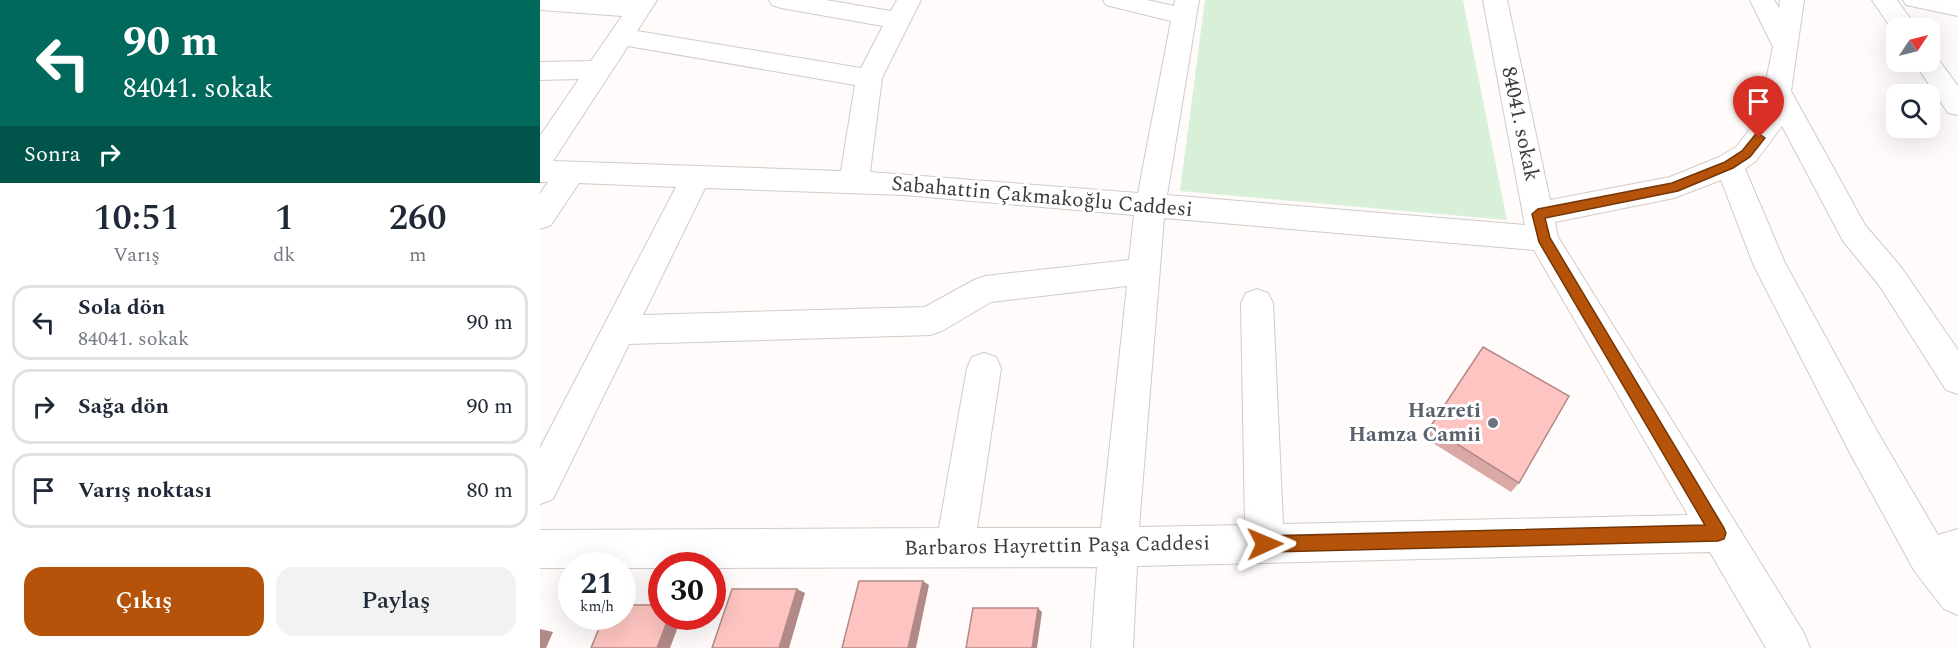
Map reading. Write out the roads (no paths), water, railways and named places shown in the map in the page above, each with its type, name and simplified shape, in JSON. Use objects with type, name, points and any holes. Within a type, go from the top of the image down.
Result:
[{"type":"street","points":[[781,0],[903,10],[869,78],[854,182]]},
{"type":"street","points":[[1112,648],[1118,547],[1150,207],[1186,8],[1115,0]]},
{"type":"street","name":"84041. sokak","points":[[1495,0],[1541,226],[1718,533],[1789,648]]},
{"type":"street","points":[[1761,0],[1786,47]]},
{"type":"street","name":"Sabahattin Çakmakoğlu Caddesi","points":[[540,171],[904,184],[1150,207],[1541,226],[1674,187],[1729,165],[1746,154],[1771,122],[1786,47],[1792,0]]},
{"type":"street","points":[[1884,0],[1897,18]]},
{"type":"street","points":[[1915,0],[1958,8]]},
{"type":"street","points":[[540,2],[642,4]]},
{"type":"street","points":[[540,158],[642,4]]},
{"type":"street","points":[[620,36],[869,78]]},
{"type":"street","points":[[540,71],[597,70]]},
{"type":"street","points":[[1934,72],[1958,106]]},
{"type":"street","points":[[1777,90],[1854,233],[1890,276],[1958,379]]},
{"type":"street","points":[[1729,165],[1770,266],[1864,443],[1944,553],[1958,595]]},
{"type":"street","points":[[540,217],[571,172]]},
{"type":"street","points":[[540,486],[696,177]]},
{"type":"street","points":[[619,330],[930,321],[985,289],[1144,271]]},
{"type":"street","points":[[1257,303],[1265,544]]},
{"type":"street","points":[[955,548],[984,368]]},
{"type":"street","name":"Barbaros Hayrettin Paşa Caddesi","points":[[540,549],[1118,547],[1718,533]]},
{"type":"place","name":"Hazreti Hamza Camii","points":[[1493,423]]}]
